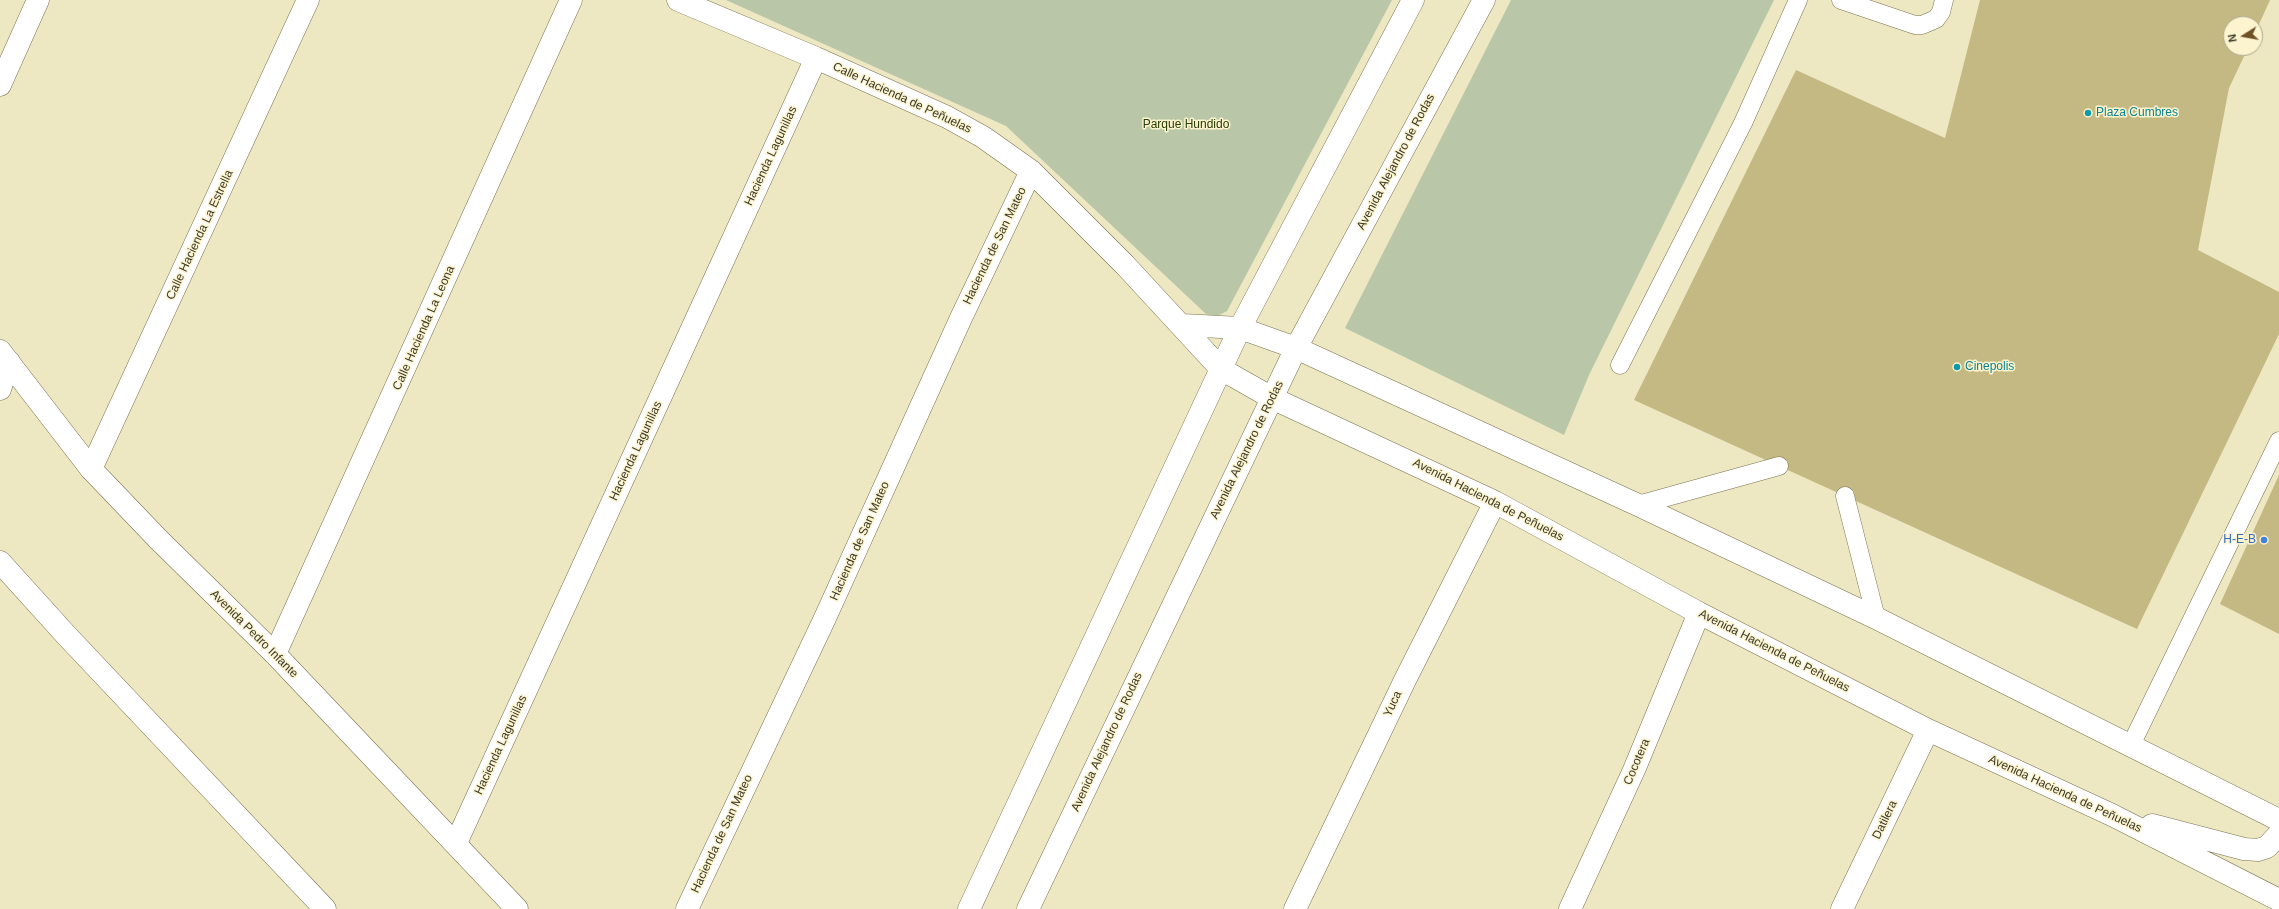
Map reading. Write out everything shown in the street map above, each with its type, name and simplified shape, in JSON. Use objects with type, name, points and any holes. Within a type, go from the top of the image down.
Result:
[{"type":"street","points":[[0,85],[38,0]]},
{"type":"street","name":"Calle Hacienda La Estrella","points":[[91,469],[308,0]]},
{"type":"street","name":"Calle Hacienda La Leona","points":[[275,654],[571,0]]},
{"type":"street","name":"Calle Hacienda de Peñuelas","points":[[678,0],[816,58],[947,117],[983,137],[1031,171],[1182,325],[1221,369],[1272,398]]},
{"type":"street","points":[[969,909],[1240,328],[1413,0]]},
{"type":"street","name":"Avenida Alejandro de Rodas","points":[[1028,909],[1296,348],[1484,0]]},
{"type":"street","name":"Hacienda Lagunillas","points":[[456,843],[816,58]]},
{"type":"street","name":"Hacienda de San Mateo","points":[[687,909],[825,618],[960,318],[1031,171]]},
{"type":"street","points":[[1182,325],[1240,328],[1296,348],[1638,505],[1876,618],[2279,820]]},
{"type":"street","points":[[0,389],[4,357]]},
{"type":"street","name":"Avenida Pedro Infante","points":[[4,357],[91,469],[158,539],[275,654],[517,909]]},
{"type":"street","name":"Avenida Hacienda de Peñuelas","points":[[1272,398],[1495,502],[1699,613],[1928,730],[2112,815],[2279,900]]},
{"type":"street","name":"Yuca","points":[[1296,909],[1406,678],[1495,502]]},
{"type":"street","points":[[0,562],[73,642],[325,909]]},
{"type":"street","name":"Cocotera","points":[[1570,909],[1634,770],[1699,613]]},
{"type":"street","name":"Datilera","points":[[1842,909],[1928,730]]},
{"type":"street","points":[[2112,815],[2244,849],[2258,850],[2267,847],[2279,834]]},
{"type":"lane","points":[[1620,365],[1743,123],[1798,0]]},
{"type":"lane","points":[[1841,0],[1864,3],[1915,25],[1922,25],[1936,19],[1941,12],[1944,0]]},
{"type":"lane","points":[[2131,745],[2279,441]]},
{"type":"lane","points":[[1638,505],[1779,466]]},
{"type":"lane","points":[[1845,496],[1876,618]]},
{"type":"green space","name":"Parque Hundido","points":[[726,0],[1392,0],[1227,311],[1213,316],[1206,314],[1006,126]]},
{"type":"green space","points":[[1511,0],[1774,0],[1589,375],[1564,435],[1345,328]]},
{"type":"building","name":"Cinepolis","points":[[1980,0],[2270,0],[2263,16],[2223,16],[2223,56],[2244,56],[2229,88],[2198,250],[2279,292],[2279,334],[2137,629],[1634,400],[1796,70],[1945,138]]},
{"type":"building","name":"H-E-B","points":[[2279,475],[2279,634],[2220,604]]},
{"type":"place","name":"Plaza Cumbres","points":[[2088,113]]},
{"type":"place","name":"Cinepolis","points":[[1957,367]]},
{"type":"place","name":"H-E-B","points":[[2264,540]]}]
